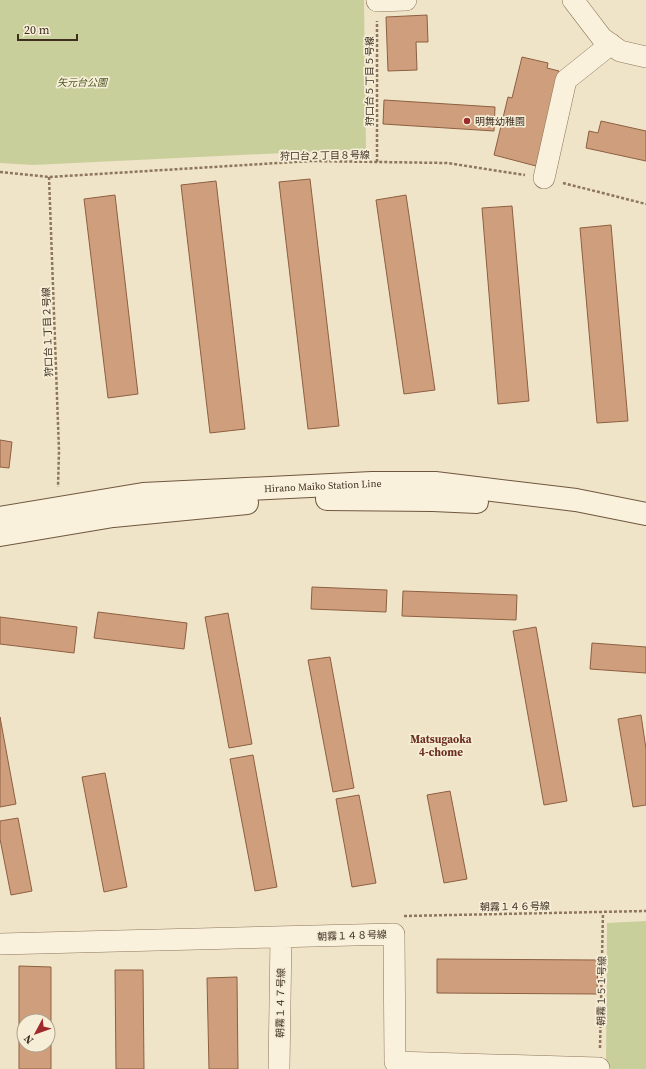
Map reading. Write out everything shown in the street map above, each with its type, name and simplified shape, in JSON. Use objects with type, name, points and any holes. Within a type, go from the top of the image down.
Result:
[{"type":"main road","name":"Hirano Maiko Station Line","points":[[0,518],[144,494],[372,483],[435,483],[576,500],[646,514]]},
{"type":"main road","name":"Hirano Maiko Station Line","points":[[0,535],[113,516],[287,499],[433,500],[509,503],[577,511],[646,526]]},
{"type":"street","points":[[377,1],[406,0]]},
{"type":"street","points":[[573,0],[602,38],[620,51],[646,57]]},
{"type":"street","points":[[544,178],[566,80],[611,44]]},
{"type":"street","name":"朝霧１４８号線","points":[[0,944],[394,934],[395,1062],[599,1068]]},
{"type":"street","name":"朝霧１４７号線","points":[[279,1069],[281,937]]},
{"type":"path","name":"狩口台５丁目５号線","points":[[377,1],[377,162]]},
{"type":"path","name":"狩口台２丁目８号線","points":[[0,172],[49,176],[311,161],[447,163],[544,178],[646,204]]},
{"type":"path","name":"狩口台１丁目２号線","points":[[49,176],[59,451],[58,487]]},
{"type":"path","name":"朝霧１４６号線","points":[[394,934],[403,916],[646,911]]},
{"type":"path","name":"朝霧１５１号線","points":[[599,1068],[603,912]]},
{"type":"green space","name":"矢元台公園","points":[[0,0],[364,0],[366,149],[33,165],[0,163]]},
{"type":"green space","points":[[646,921],[646,1069],[606,1069],[607,923]]},
{"type":"building","points":[[427,15],[428,42],[416,42],[417,70],[388,71],[386,17]]},
{"type":"building","points":[[522,57],[548,63],[547,68],[559,71],[536,166],[494,155],[508,97],[512,98]]},
{"type":"building","points":[[384,100],[495,107],[494,131],[383,124]]},
{"type":"building","points":[[601,121],[646,131],[646,161],[586,148],[589,131],[598,133]]},
{"type":"building","points":[[310,179],[339,426],[308,429],[279,182]]},
{"type":"building","points":[[216,181],[245,429],[210,433],[181,185]]},
{"type":"building","points":[[115,195],[138,394],[108,398],[84,199]]},
{"type":"building","points":[[406,195],[435,390],[404,394],[376,200]]},
{"type":"building","points":[[512,206],[529,401],[498,404],[482,208]]},
{"type":"building","points":[[611,225],[628,421],[597,423],[580,228]]},
{"type":"building","points":[[0,440],[12,442],[9,468],[0,467]]},
{"type":"building","points":[[312,587],[387,590],[386,612],[311,609]]},
{"type":"building","points":[[403,591],[517,595],[516,620],[402,616]]},
{"type":"building","points":[[98,612],[187,623],[184,649],[94,638]]},
{"type":"building","points":[[228,613],[252,744],[229,748],[205,617]]},
{"type":"building","points":[[0,617],[77,627],[74,653],[0,644]]},
{"type":"building","points":[[536,627],[567,801],[544,805],[513,631]]},
{"type":"building","points":[[592,643],[646,647],[646,673],[590,669]]},
{"type":"building","points":[[330,657],[354,788],[333,792],[308,660]]},
{"type":"building","points":[[641,715],[646,749],[646,805],[633,807],[618,719]]},
{"type":"building","points":[[0,717],[16,804],[0,807]]},
{"type":"building","points":[[253,755],[277,887],[255,891],[230,759]]},
{"type":"building","points":[[105,773],[127,887],[104,892],[82,777]]},
{"type":"building","points":[[450,791],[467,879],[444,883],[427,795]]},
{"type":"building","points":[[359,795],[376,883],[352,887],[336,799]]},
{"type":"building","points":[[18,818],[32,891],[11,895],[0,839],[0,821]]},
{"type":"building","points":[[437,959],[598,960],[597,994],[437,993]]},
{"type":"building","points":[[19,966],[51,967],[51,1013],[19,1013]]},
{"type":"building","points":[[115,970],[143,970],[144,1069],[116,1069]]},
{"type":"building","points":[[237,977],[238,1069],[209,1069],[207,978]]},
{"type":"building","points":[[19,1053],[51,1053],[51,1069],[19,1069]]},
{"type":"place","name":"明舞幼稚園","points":[[467,121]]},
{"type":"district","name":"Matsugaoka 4-chome","points":[[441,745]]}]
